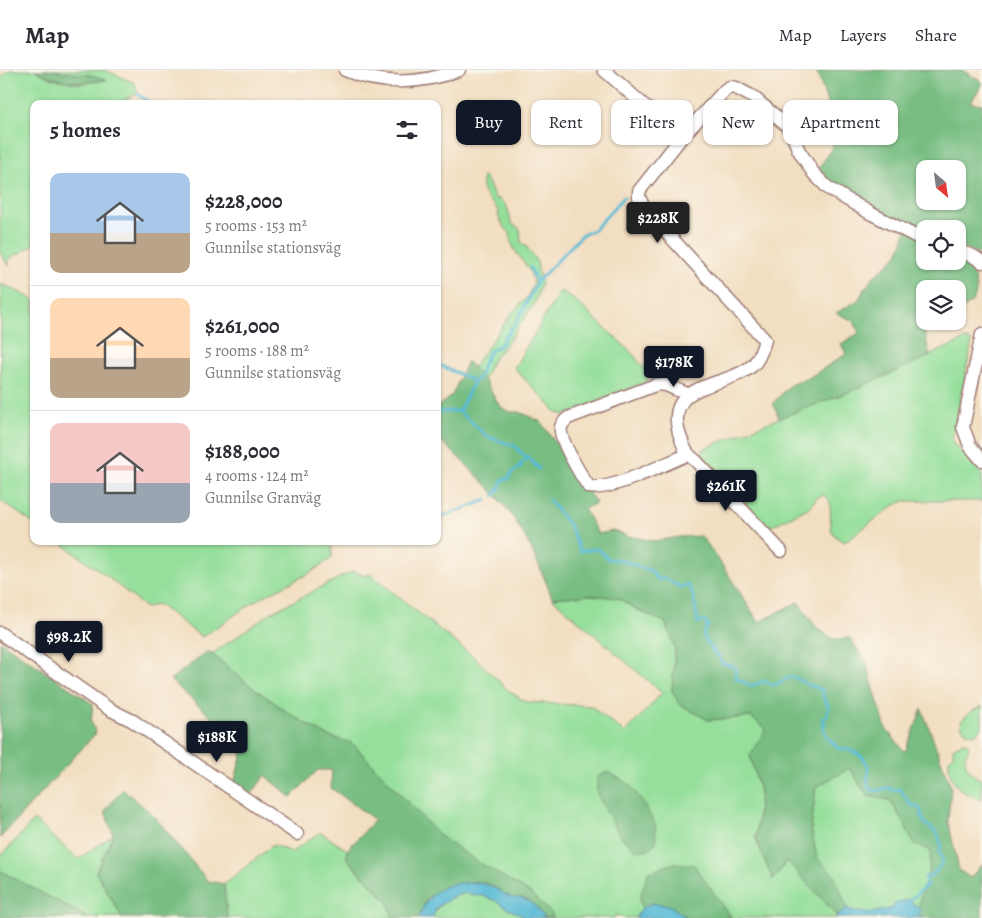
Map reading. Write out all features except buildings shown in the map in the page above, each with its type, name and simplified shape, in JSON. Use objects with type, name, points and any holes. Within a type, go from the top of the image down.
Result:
[{"type":"street","points":[[345,70],[356,75],[386,81],[407,82],[429,80],[459,70]]},
{"type":"street","points":[[604,70],[638,100]]},
{"type":"street","points":[[693,125],[724,90],[736,88],[752,97],[786,125],[806,162],[820,181],[870,213],[916,236]]},
{"type":"street","points":[[676,145],[639,192],[641,202],[644,208],[765,340],[758,360],[747,370],[687,394],[680,404],[677,420],[687,454],[781,551]]},
{"type":"street","points":[[966,254],[982,262]]},
{"type":"street","points":[[982,334],[963,427],[970,446],[982,460]]},
{"type":"street","points":[[687,394],[666,385],[658,384],[568,418],[561,425],[560,429],[580,472],[589,487],[596,489],[620,482],[687,454]]},
{"type":"street","points":[[0,633],[109,708],[133,721],[297,834]]},
{"type":"green space","points":[[10,70],[35,70],[50,78],[80,84],[105,80],[58,72],[56,70],[105,70],[135,83],[138,94],[126,100],[30,100],[30,247],[9,259],[9,266],[0,253],[0,82],[3,74]]},
{"type":"green space","points":[[35,70],[56,70],[58,72],[91,75],[107,80],[70,82]]},
{"type":"green space","points":[[816,70],[962,70],[982,82],[970,103],[982,104],[982,255],[966,248],[966,220],[916,220],[916,270],[966,270],[966,265],[971,268],[976,288],[976,294],[971,303],[966,306],[966,280],[916,280],[916,330],[924,330],[930,356],[849,392],[779,418],[773,403],[790,385],[810,377],[846,354],[841,344],[859,333],[854,321],[836,313],[858,300],[872,278],[897,256],[907,226],[832,187],[819,168],[833,145],[898,145],[898,100],[826,100]]},
{"type":"green space","points":[[483,176],[495,198],[505,204],[511,223],[520,229],[521,242],[537,262],[541,286],[534,304],[509,341],[492,361],[479,389],[441,416],[441,406],[444,406],[464,388],[474,366],[511,314],[527,297],[534,283],[528,269],[514,248],[510,233],[504,227],[498,215],[499,212],[483,192]]},
{"type":"green space","points":[[1,284],[30,298],[30,521],[0,500]]},
{"type":"green space","points":[[560,291],[570,296],[630,351],[650,375],[645,382],[565,415],[557,413],[514,368]]},
{"type":"green space","points":[[966,339],[972,342],[952,439],[953,443],[982,473],[982,501],[904,501],[895,505],[844,542],[836,537],[831,530],[830,501],[824,495],[818,497],[808,508],[770,527],[704,461],[701,455],[703,449],[849,392]]},
{"type":"green space","points":[[467,361],[485,381],[497,402],[504,409],[510,412],[520,412],[541,422],[596,503],[584,509],[598,534],[613,531],[627,536],[654,541],[701,536],[724,567],[759,622],[798,602],[816,627],[833,639],[850,638],[866,662],[886,729],[905,752],[922,709],[951,787],[948,821],[959,870],[970,878],[982,865],[982,918],[925,918],[919,915],[919,902],[929,871],[931,850],[914,844],[890,800],[867,796],[850,768],[816,787],[811,829],[817,858],[834,875],[847,908],[837,915],[787,861],[773,880],[756,839],[760,792],[750,755],[766,729],[751,717],[708,720],[679,704],[672,691],[675,648],[665,622],[637,610],[618,598],[590,595],[552,598],[520,527],[488,486],[441,441],[441,404],[453,394]]},
{"type":"green space","points":[[64,545],[330,545],[332,547],[332,558],[308,574],[260,598],[202,637],[158,604],[146,608],[104,574]]},
{"type":"green space","points":[[353,571],[364,576],[370,574],[475,658],[509,691],[526,702],[591,706],[625,733],[662,693],[552,598],[590,595],[618,598],[637,610],[665,622],[675,648],[672,691],[708,720],[751,717],[767,730],[750,755],[760,792],[756,839],[773,880],[787,861],[837,915],[835,918],[731,918],[730,914],[640,897],[642,908],[635,918],[623,918],[615,915],[614,918],[553,918],[552,914],[439,835],[352,743],[328,736],[290,714],[248,684],[212,654],[272,612]]},
{"type":"green space","points":[[0,641],[93,704],[91,721],[96,733],[0,838]]},
{"type":"green space","points":[[208,651],[248,684],[290,714],[328,736],[352,743],[439,835],[473,859],[530,893],[552,914],[553,918],[545,918],[525,899],[511,898],[482,882],[466,882],[427,898],[419,918],[393,918],[388,902],[347,859],[347,850],[375,820],[331,788],[332,770],[318,770],[291,797],[265,775],[251,795],[233,786],[242,755],[219,724],[170,680]]},
{"type":"green space","points":[[982,706],[982,728],[975,734],[967,733],[962,727],[961,721],[969,713]]},
{"type":"green space","points":[[963,742],[969,746],[965,758],[968,769],[982,780],[982,799],[967,794],[957,786],[951,774],[949,759],[953,755],[953,748]]},
{"type":"green space","points":[[850,768],[867,796],[890,800],[914,844],[931,850],[929,871],[920,902],[920,909],[910,899],[893,908],[868,913],[847,908],[834,875],[817,858],[811,829],[816,787]]},
{"type":"green space","points":[[608,772],[629,784],[640,798],[655,824],[656,842],[649,849],[638,851],[620,836],[597,794],[597,777]]},
{"type":"green space","points":[[123,789],[154,816],[208,881],[224,884],[227,918],[121,918],[96,872],[113,835],[105,811]]},
{"type":"green space","points":[[34,820],[78,859],[113,835],[96,872],[122,917],[88,918],[0,872],[0,857]]},
{"type":"green space","points":[[320,832],[347,850],[347,859],[388,902],[393,918],[227,918],[224,884],[273,845],[292,852]]},
{"type":"green space","points":[[674,863],[694,865],[731,918],[688,918],[652,903],[642,908],[640,897],[648,873]]},
{"type":"green space","points":[[0,872],[3,872],[88,918],[0,918]]},
{"type":"green space","points":[[465,893],[483,896],[496,901],[525,918],[432,918],[441,905]]},
{"type":"water","points":[[475,882],[493,887],[510,897],[527,900],[545,918],[525,918],[496,901],[483,896],[465,893],[452,897],[437,907],[432,918],[419,918],[429,899],[439,890],[452,884]]},
{"type":"water","points":[[910,899],[920,909],[919,915],[925,918],[835,918],[847,908],[864,913],[876,912],[893,908],[894,904]]},
{"type":"water","points":[[652,903],[669,905],[688,918],[635,918],[642,908]]},
{"type":"waterway","points":[[138,94],[145,100]]},
{"type":"waterway","points":[[459,411],[474,382],[480,376],[489,352],[501,344],[506,335],[509,334],[537,282],[582,235],[594,230],[624,197]]},
{"type":"waterway","points":[[530,268],[537,282]]},
{"type":"waterway","points":[[441,366],[474,382]]},
{"type":"waterway","points":[[441,412],[459,411],[488,437],[515,446],[539,469]]},
{"type":"waterway","points":[[494,496],[502,480],[509,478],[511,473],[521,467],[520,465],[528,457]]},
{"type":"waterway","points":[[441,517],[487,500]]},
{"type":"waterway","points":[[549,500],[570,526],[580,551],[598,549],[608,559],[621,560],[651,571],[658,580],[664,578],[680,587],[688,585],[693,597],[698,623],[704,621],[708,625],[703,635],[704,638],[715,654],[719,656],[722,663],[736,668],[735,678],[752,686],[763,681],[774,685],[794,677],[823,691],[823,696],[829,708],[827,716],[822,719],[825,724],[823,728],[827,737],[839,749],[852,751],[864,759],[868,767],[868,787],[874,791],[888,788],[900,789],[911,805],[921,810],[925,823],[938,834],[941,847],[939,852],[943,861],[934,874],[925,877],[927,885],[909,901]]}]
